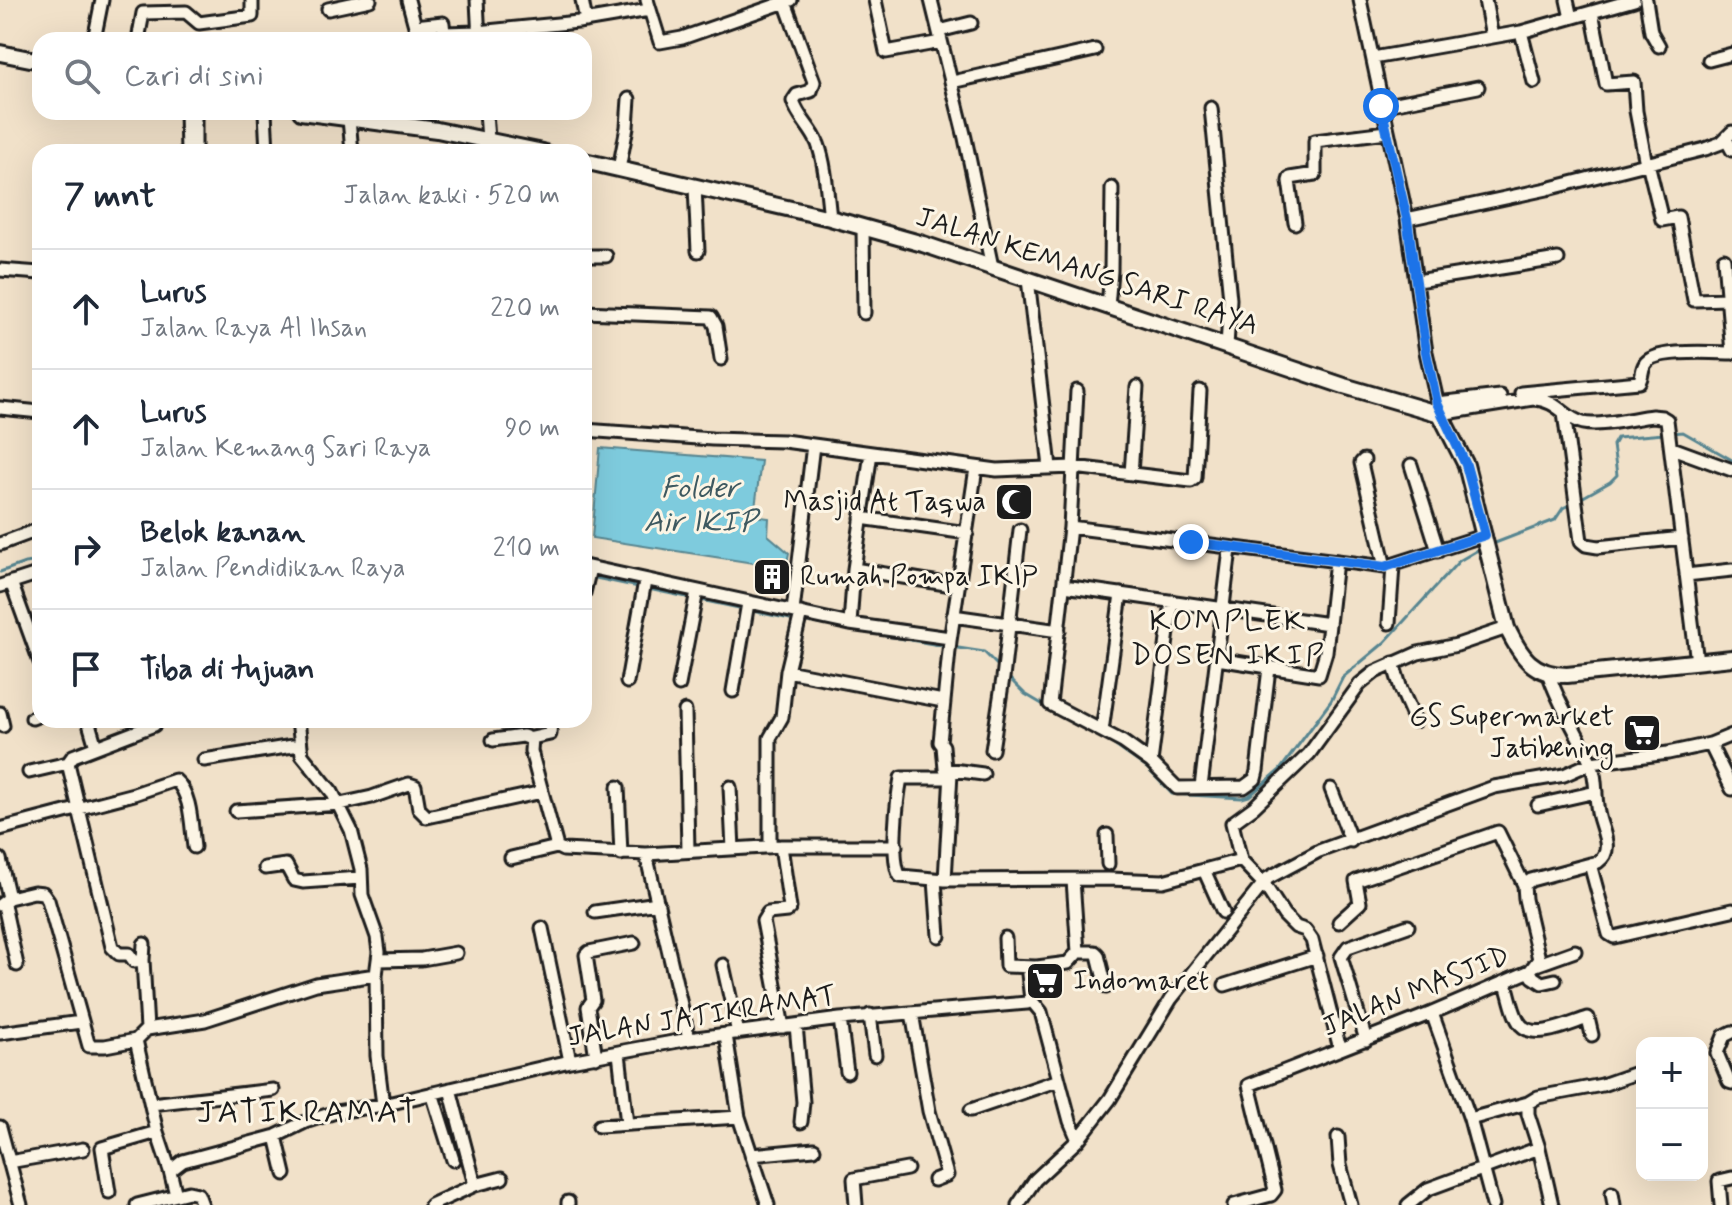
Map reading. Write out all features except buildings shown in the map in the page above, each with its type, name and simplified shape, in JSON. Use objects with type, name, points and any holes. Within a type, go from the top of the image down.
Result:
[{"type":"main road","points":[[0,53],[32,59]]},
{"type":"main road","points":[[356,120],[500,144]]},
{"type":"main road","name":"JALAN KEMANG SARI RAYA","points":[[592,163],[863,227],[992,267],[1344,386],[1439,408]]},
{"type":"main road","points":[[1439,408],[1466,465],[1507,628],[1514,644],[1529,662],[1549,675],[1602,673],[1732,658]]},
{"type":"street","points":[[96,32],[102,0]]},
{"type":"street","points":[[139,32],[143,13],[186,12],[199,23],[217,21],[252,16],[252,0]]},
{"type":"street","points":[[328,9],[370,0]]},
{"type":"street","points":[[408,0],[415,26],[443,23],[444,32]]},
{"type":"street","points":[[477,0],[479,32]]},
{"type":"street","points":[[582,0],[586,21]]},
{"type":"street","points":[[875,0],[886,52],[971,23]]},
{"type":"street","points":[[931,0],[992,267]]},
{"type":"street","points":[[1360,0],[1407,219],[1426,352],[1439,408]]},
{"type":"street","points":[[1485,0],[1492,37]]},
{"type":"street","points":[[1567,0],[1571,18]]},
{"type":"street","points":[[1373,58],[1521,32],[1634,0]]},
{"type":"street","points":[[1646,0],[1651,32],[1659,46]]},
{"type":"street","points":[[508,32],[586,21],[648,5],[660,42],[682,38],[789,1],[814,82],[813,89],[797,95],[793,101],[820,151],[830,218]]},
{"type":"street","points":[[1592,12],[1606,84],[1634,82],[1636,111],[1662,220],[1678,217],[1694,300],[1727,299]]},
{"type":"street","points":[[1521,32],[1534,82]]},
{"type":"street","points":[[952,82],[1095,50]]},
{"type":"street","points":[[1709,60],[1732,54]]},
{"type":"street","points":[[1381,106],[1478,87]]},
{"type":"street","points":[[619,169],[629,99]]},
{"type":"street","points":[[1211,108],[1230,299],[1227,346]]},
{"type":"street","points":[[186,120],[187,144]]},
{"type":"street","points":[[195,120],[195,144]]},
{"type":"street","points":[[265,120],[267,144]]},
{"type":"street","points":[[349,120],[351,144]]},
{"type":"street","points":[[487,120],[488,140]]},
{"type":"street","points":[[1295,223],[1289,181],[1290,178],[1315,174],[1315,141],[1387,132]]},
{"type":"street","points":[[1407,219],[1547,189],[1730,140]]},
{"type":"street","points":[[695,187],[698,251]]},
{"type":"street","points":[[1108,307],[1112,188]]},
{"type":"street","points":[[863,227],[864,313]]},
{"type":"street","points":[[592,256],[606,256]]},
{"type":"street","points":[[1417,281],[1558,259]]},
{"type":"street","points":[[1439,408],[1639,382],[1645,364],[1651,358],[1669,354],[1732,353],[1724,259]]},
{"type":"street","points":[[0,270],[32,272]]},
{"type":"street","points":[[1028,279],[1050,467]]},
{"type":"street","points":[[592,312],[707,316],[714,320],[716,326],[721,359]]},
{"type":"street","points":[[1131,474],[1137,387]]},
{"type":"street","points":[[1077,391],[1070,527],[1050,704],[1123,742],[1151,762],[1177,788],[1244,787],[1255,779],[1269,668]]},
{"type":"street","points":[[592,431],[784,441],[976,468],[1074,467],[1185,481],[1195,478],[1200,391]]},
{"type":"street","points":[[1439,408],[1544,399],[1583,423],[1662,417],[1667,420],[1697,662]]},
{"type":"street","points":[[0,408],[32,411]]},
{"type":"street","points":[[1564,413],[1581,541],[1598,547],[1682,538]]},
{"type":"street","points":[[1670,437],[1732,470]]},
{"type":"street","points":[[779,1025],[763,921],[768,913],[790,908],[776,847],[770,738],[782,717],[797,617],[813,445]]},
{"type":"street","points":[[850,624],[854,569],[871,453]]},
{"type":"street","points":[[1364,460],[1361,463],[1389,567],[1389,623]]},
{"type":"street","points":[[1411,465],[1438,551]]},
{"type":"street","points":[[939,936],[940,880],[950,775],[945,769],[940,742],[943,701],[976,468]]},
{"type":"street","points":[[861,518],[968,527]]},
{"type":"street","points":[[1070,527],[1389,567],[1438,551],[1486,541]]},
{"type":"street","points":[[992,750],[1020,530]]},
{"type":"street","points":[[0,544],[32,532]]},
{"type":"street","points":[[1201,787],[1230,549]]},
{"type":"street","points":[[1217,659],[1316,676],[1319,674],[1326,652],[1336,561]]},
{"type":"street","points":[[854,569],[958,586]]},
{"type":"street","points":[[1686,575],[1732,570]]},
{"type":"street","points":[[32,576],[5,584],[32,644]]},
{"type":"street","points":[[592,577],[746,608],[950,643]]},
{"type":"street","points":[[1064,586],[1329,624]]},
{"type":"street","points":[[627,682],[644,587]]},
{"type":"street","points":[[1102,731],[1121,594]]},
{"type":"street","points":[[679,685],[695,597]]},
{"type":"street","points":[[1151,762],[1172,601]]},
{"type":"street","points":[[733,691],[746,608]]},
{"type":"street","points":[[953,616],[1059,631]]},
{"type":"street","points":[[1340,1049],[1309,935],[1284,915],[1264,884],[1241,860],[1232,823],[1254,807],[1309,754],[1360,684],[1375,672],[1418,653],[1457,645],[1507,628]]},
{"type":"street","points":[[1393,663],[1415,721]]},
{"type":"street","points":[[787,671],[943,701]]},
{"type":"street","points":[[1524,885],[1531,880],[1590,864],[1606,857],[1608,850],[1597,812],[1591,763],[1562,708],[1549,675]]},
{"type":"street","points":[[685,711],[688,851]]},
{"type":"street","points":[[0,713],[3,726]]},
{"type":"street","points":[[90,728],[96,747]]},
{"type":"street","points":[[29,772],[68,763],[73,756],[146,728]]},
{"type":"street","points":[[298,728],[302,755],[340,804],[356,842],[367,916],[377,937],[377,1056],[383,1105]]},
{"type":"street","points":[[493,740],[523,736],[531,739],[550,734],[550,728]]},
{"type":"street","points":[[1018,1205],[1035,1180],[1078,1140],[1110,1099],[1171,999],[1268,878],[1293,863],[1494,787],[1564,775],[1591,763],[1710,744],[1732,735]]},
{"type":"street","points":[[531,739],[531,751],[557,847]]},
{"type":"street","points":[[1710,744],[1732,789]]},
{"type":"street","points":[[204,760],[299,745]]},
{"type":"street","points":[[68,763],[112,947],[119,954],[129,954],[134,961],[143,960]]},
{"type":"street","points":[[983,774],[901,778],[896,846],[900,876],[940,880],[1163,881],[1241,860]]},
{"type":"street","points":[[0,829],[175,780],[182,786],[186,797],[194,847]]},
{"type":"street","points":[[236,811],[340,804],[413,785],[419,809],[427,817],[542,792]]},
{"type":"street","points":[[618,787],[621,854]]},
{"type":"street","points":[[730,787],[733,849]]},
{"type":"street","points":[[1331,789],[1351,841]]},
{"type":"street","points":[[1538,805],[1596,792]]},
{"type":"street","name":"JALAN MASJID","points":[[1234,1205],[1271,1195],[1275,1190],[1249,1085],[1506,984],[1533,968],[1539,959],[1524,885],[1498,832],[1356,881],[1360,903],[1339,922]]},
{"type":"street","points":[[1107,835],[1108,864]]},
{"type":"street","points":[[511,858],[557,847],[569,852],[646,854],[776,847],[896,846]]},
{"type":"street","points":[[646,854],[689,1039]]},
{"type":"street","points":[[0,859],[4,903],[17,965]]},
{"type":"street","points":[[1590,864],[1611,936],[1732,910]]},
{"type":"street","points":[[265,868],[286,865],[297,881],[360,878]]},
{"type":"street","points":[[1204,870],[1223,912]]},
{"type":"street","points":[[1005,938],[1006,966],[1037,967],[1068,963],[1078,952],[1073,880]]},
{"type":"street","points":[[4,903],[34,892],[43,893],[48,900],[89,1046],[136,1040],[147,1029],[205,1020],[316,984],[376,975]]},
{"type":"street","points":[[595,912],[658,903]]},
{"type":"street","points":[[1366,1040],[1341,957],[1343,951],[1408,926]]},
{"type":"street","points":[[542,928],[570,1061]]},
{"type":"street","points":[[596,1057],[588,1007],[593,1000],[586,955],[634,943]]},
{"type":"street","points":[[144,944],[147,1029]]},
{"type":"street","points":[[1555,980],[1542,983],[1533,977],[1533,968],[1575,951]]},
{"type":"street","points":[[1078,952],[1095,952],[1098,955],[1106,987]]},
{"type":"street","points":[[378,960],[422,959],[456,953]]},
{"type":"street","points":[[1225,985],[1317,956]]},
{"type":"street","points":[[723,965],[733,1031],[739,1117],[768,1205]]},
{"type":"street","points":[[1037,967],[1028,974],[1031,1000],[1041,1012],[1070,1121],[1078,1140]]},
{"type":"street","points":[[768,983],[779,1025]]},
{"type":"street","points":[[1506,984],[1521,1024],[1527,1028],[1542,1032],[1588,1018],[1592,1035]]},
{"type":"street","name":"JALAN JATIKRAMAT","points":[[170,1171],[183,1161],[276,1136],[336,1112],[383,1105],[570,1061],[733,1031],[870,1015],[1027,1003],[1031,1000]]},
{"type":"street","points":[[912,1013],[929,1111],[947,1175],[934,1180]]},
{"type":"street","points":[[1432,1013],[1470,1119],[1493,1205]]},
{"type":"street","points":[[870,1015],[875,1055]]},
{"type":"street","points":[[840,1019],[847,1072]]},
{"type":"street","points":[[0,1033],[81,1022]]},
{"type":"street","points":[[796,1025],[803,1102],[801,1122]]},
{"type":"street","points":[[1732,1032],[1724,1036],[1717,1053],[1732,1083]]},
{"type":"street","points":[[136,1040],[157,1132],[176,1195]]},
{"type":"street","points":[[619,1053],[627,1124]]},
{"type":"street","points":[[1708,1054],[1717,1053]]},
{"type":"street","points":[[1470,1119],[1528,1103],[1538,1097],[1602,1085],[1636,1073]]},
{"type":"street","points":[[971,1110],[1059,1080]]},
{"type":"street","points":[[450,1089],[475,1185]]},
{"type":"street","points":[[151,1104],[273,1090]]},
{"type":"street","points":[[432,1093],[453,1160]]},
{"type":"street","points":[[1528,1103],[1528,1114],[1552,1205]]},
{"type":"street","points":[[599,1126],[739,1117]]},
{"type":"street","points":[[0,1127],[21,1205]]},
{"type":"street","points":[[109,1192],[102,1148],[157,1132]]},
{"type":"street","points":[[276,1136],[285,1174]]},
{"type":"street","points":[[1338,1137],[1340,1165],[1351,1205]]},
{"type":"street","points":[[1408,1205],[1428,1189],[1539,1148]]},
{"type":"street","points":[[9,1162],[83,1149]]},
{"type":"street","points":[[751,1155],[814,1149]]},
{"type":"street","points":[[856,1205],[854,1179],[907,1169]]},
{"type":"street","points":[[431,1205],[475,1185],[502,1178]]},
{"type":"street","points":[[1721,1205],[1719,1181],[1729,1178]]},
{"type":"street","points":[[137,1205],[189,1192],[198,1194],[202,1205]]},
{"type":"water","name":"Folder Air IKIP","points":[[600,448],[761,461],[754,516],[769,518],[768,535],[789,553],[786,568],[592,538]]},
{"type":"waterway","points":[[1672,433],[1683,432],[1732,460]]},
{"type":"waterway","points":[[1578,500],[1617,475],[1613,445],[1617,438],[1664,434]]},
{"type":"waterway","points":[[1490,545],[1555,520],[1563,508],[1571,504]]},
{"type":"waterway","points":[[1060,715],[1107,740],[1147,768],[1172,794],[1249,796],[1280,770],[1331,701],[1343,677],[1384,643],[1459,561],[1483,547]]},
{"type":"waterway","points":[[0,572],[32,562]]},
{"type":"waterway","points":[[592,577],[744,609]]},
{"type":"waterway","points":[[752,611],[795,620]]},
{"type":"waterway","points":[[803,621],[842,628]]},
{"type":"waterway","points":[[858,631],[945,646]]},
{"type":"waterway","points":[[952,647],[984,652],[1001,669]]},
{"type":"waterway","points":[[1006,675],[1025,694],[1047,707]]},
{"type":"place","name":"Masjid At Taqwa","points":[[1014,502]]},
{"type":"place","name":"Rumah Pompa IKIP","points":[[772,577]]},
{"type":"place","name":"GS Supermarket Jatibening","points":[[1642,733]]},
{"type":"place","name":"Indomaret","points":[[1045,981]]},
{"type":"district","name":"KOMPLEK DOSEN IKIP","points":[[1228,638]]},
{"type":"district","name":"JATIKRAMAT","points":[[308,1113]]},
{"type":"route","points":[[1191,542],[1385,567],[1485,535],[1466,465],[1437,403],[1426,352],[1407,219],[1381,106]]}]
